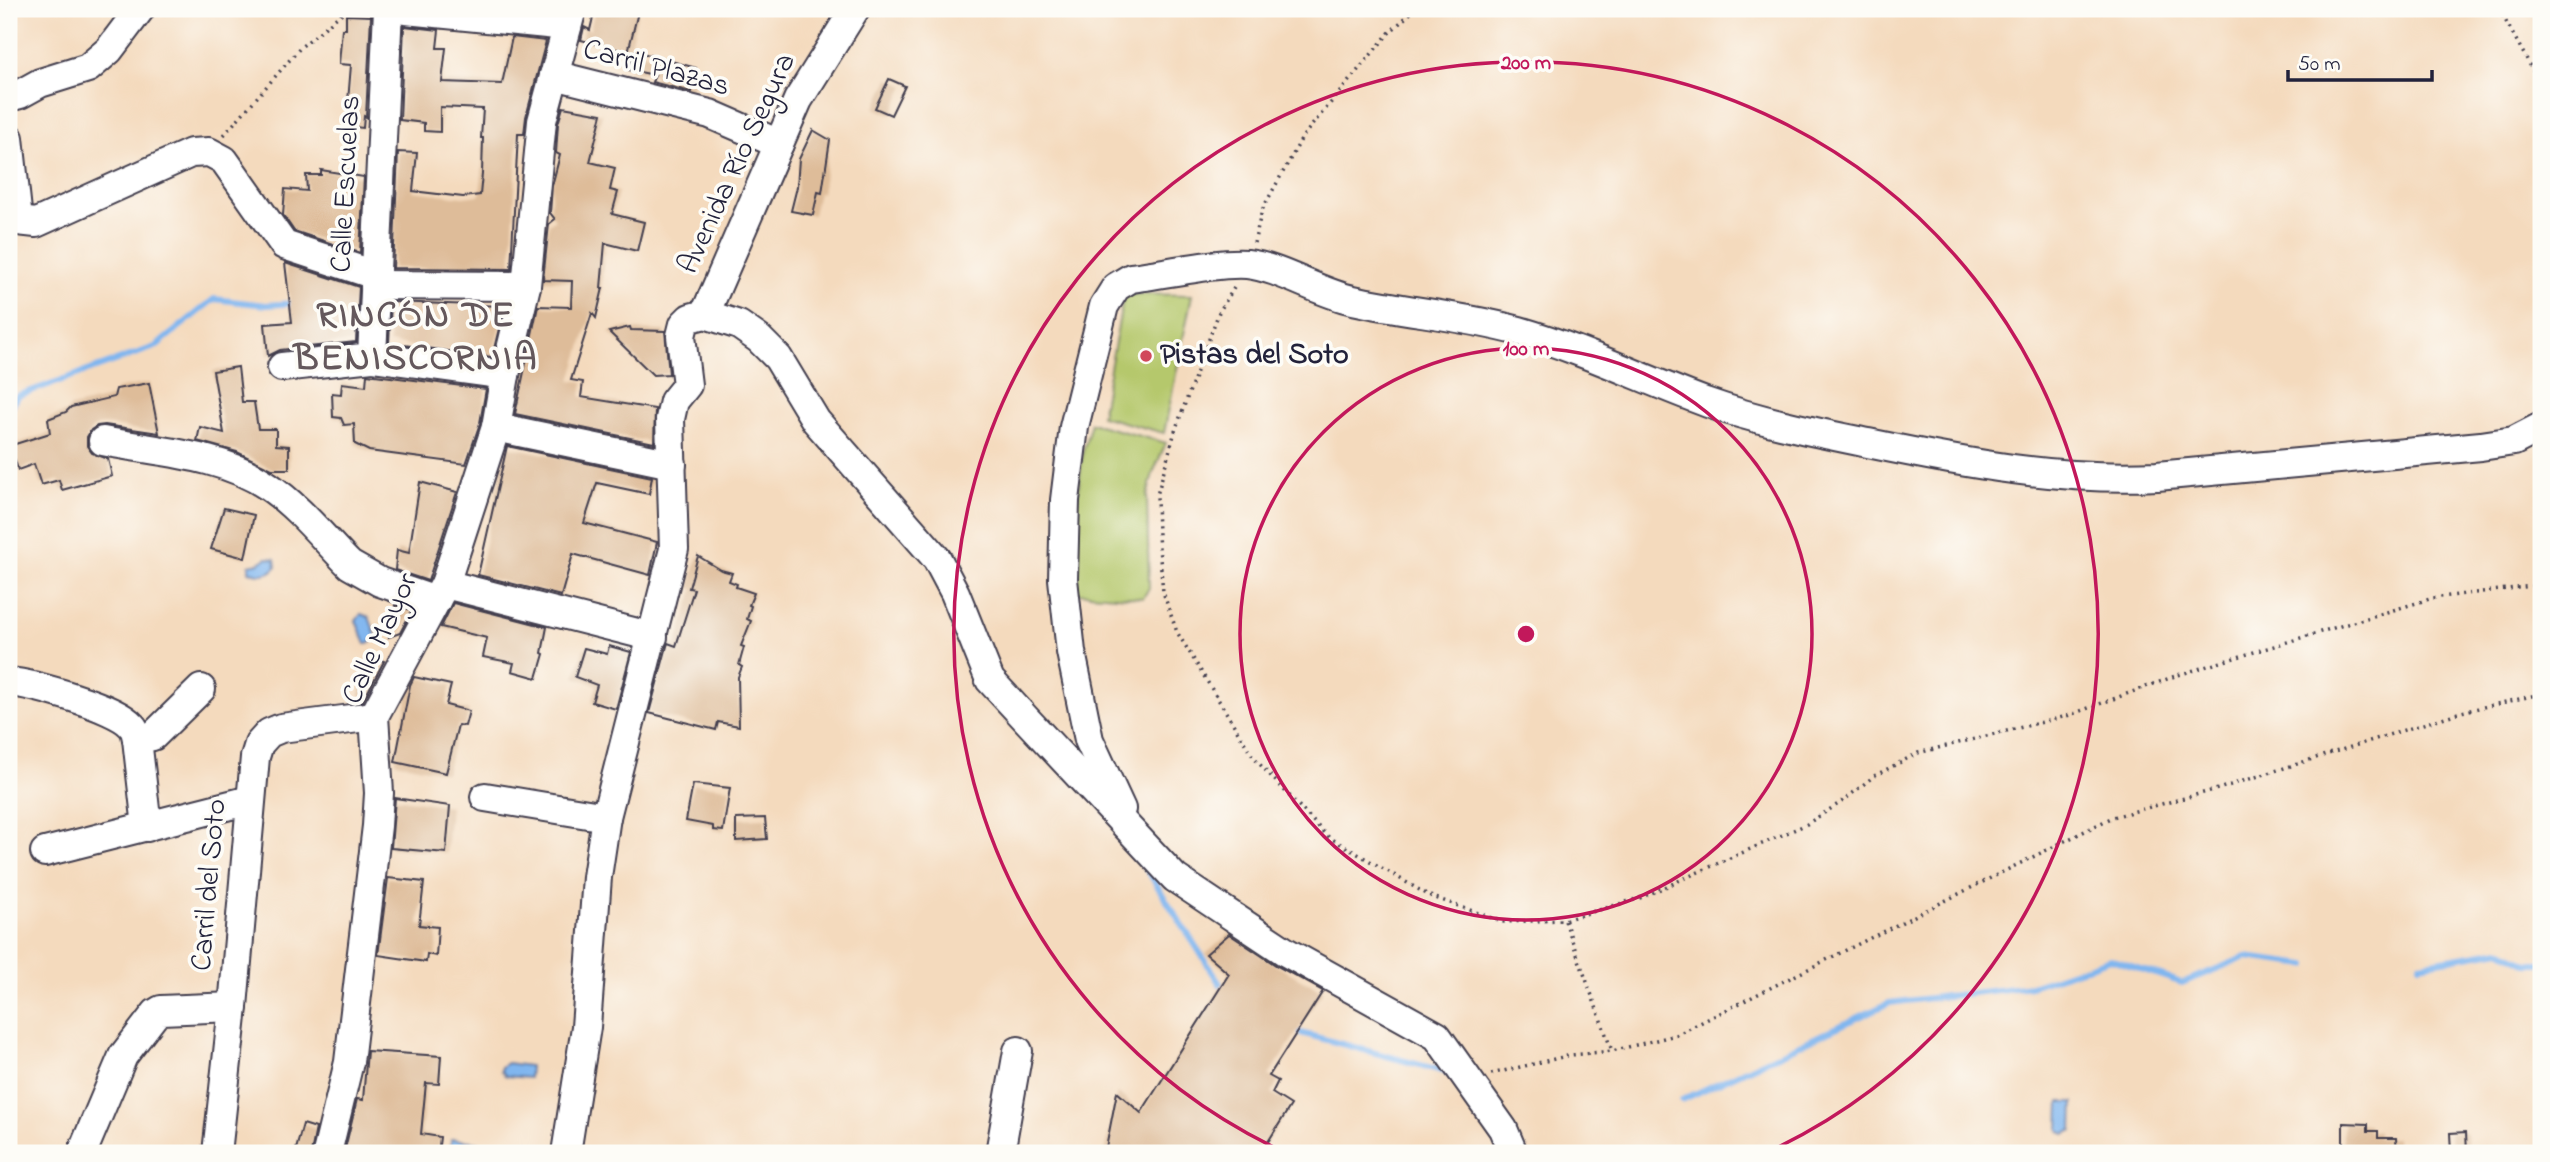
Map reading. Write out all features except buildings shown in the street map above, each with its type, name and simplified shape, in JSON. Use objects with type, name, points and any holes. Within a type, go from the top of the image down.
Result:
[{"type":"street","points":[[9,97],[40,83],[88,68],[109,50],[140,9]]},
{"type":"street","name":"Calle Escuelas","points":[[372,357],[388,9]]},
{"type":"street","points":[[396,9],[570,17]]},
{"type":"street","name":"Avenida Río Segura","points":[[705,314],[798,100],[855,9]]},
{"type":"street","name":"Calle Mayor","points":[[327,1153],[349,1062],[377,826],[379,793],[374,716],[440,593],[496,427],[526,286],[542,121],[570,17]]},
{"type":"street","name":"Carril Plazas","points":[[554,75],[710,114],[779,144]]},
{"type":"street","points":[[9,138],[13,220],[37,223],[191,153],[209,152],[224,160],[284,245],[375,280],[526,286]]},
{"type":"street","points":[[1131,831],[1089,740],[1071,652],[1063,579],[1065,499],[1074,427],[1104,306],[1116,287],[1131,278],[1249,264],[1325,293],[1352,300],[1482,321],[1522,332],[1591,356],[1710,404],[1812,431],[1943,458],[2065,476],[2157,476],[2467,447],[2514,440],[2541,428]]},
{"type":"street","points":[[566,1153],[586,1027],[597,877],[606,817],[674,549],[671,409],[687,385],[681,336],[684,324],[698,314],[739,325],[759,339],[778,358],[816,421],[937,559],[955,593],[990,680],[1175,878],[1286,952],[1437,1035],[1503,1129],[1513,1153]]},
{"type":"street","points":[[282,367],[372,357],[505,375]]},
{"type":"street","points":[[496,427],[672,464]]},
{"type":"street","points":[[103,441],[167,450],[247,475],[267,485],[284,498],[350,565],[363,574],[440,593],[653,637]]},
{"type":"street","points":[[9,682],[26,684],[110,711],[132,726],[137,739],[147,827]]},
{"type":"street","points":[[137,739],[153,736],[201,689]]},
{"type":"street","name":"Carril del Soto","points":[[218,1153],[250,800],[259,744],[269,733],[281,728],[374,716]]},
{"type":"street","points":[[485,797],[606,817]]},
{"type":"street","points":[[45,852],[250,800]]},
{"type":"street","points":[[82,1153],[123,1056],[156,1013],[161,1010],[233,1007]]},
{"type":"street","points":[[1000,1153],[1018,1051]]},
{"type":"path","points":[[209,152],[301,47],[347,9]]},
{"type":"path","points":[[1415,9],[1389,33],[1303,136],[1262,210],[1249,264],[1219,312],[1176,428],[1157,495],[1163,592],[1177,632],[1254,758],[1327,836],[1430,896],[1504,922],[1564,920],[1640,898],[1807,824],[1843,801],[1874,776],[1918,753],[2067,716],[2178,675],[2433,598],[2541,585]]},
{"type":"path","points":[[2499,9],[2541,85]]},
{"type":"path","points":[[1468,1079],[1571,1055],[1612,1051],[1675,1035],[2113,817],[2218,789],[2461,712],[2541,694]]},
{"type":"path","points":[[1564,920],[1612,1051]]},
{"type":"green space","name":"Pistas del Soto","points":[[1124,294],[1192,295],[1164,433],[1101,416]]},
{"type":"green space","points":[[1091,423],[1166,443],[1153,473],[1147,496],[1149,588],[1143,598],[1077,593],[1074,529],[1083,451]]},
{"type":"water","points":[[267,558],[275,559],[276,567],[273,570],[264,574],[249,571],[249,565]]},
{"type":"water","points":[[361,614],[369,617],[377,639],[366,644],[356,621]]},
{"type":"water","points":[[507,1063],[530,1066],[529,1078],[506,1076],[501,1067]]},
{"type":"water","points":[[2060,1102],[2074,1102],[2073,1130],[2065,1134],[2059,1130]]},
{"type":"water","points":[[451,1139],[478,1142],[482,1145],[477,1153],[451,1151]]},
{"type":"waterway","points":[[9,411],[17,396],[155,347],[214,299],[266,305],[298,303]]},
{"type":"waterway","points":[[1140,859],[1220,984]]},
{"type":"waterway","points":[[2420,964],[2501,950],[2528,964],[2541,964]]},
{"type":"waterway","points":[[1682,1100],[1889,1003],[2031,986],[2111,959],[2182,983],[2246,957],[2307,965]]},
{"type":"waterway","points":[[1301,1033],[1450,1073]]},
{"type":"place","name":"Pistas del Soto","points":[[1146,356]]},
{"type":"district","name":"RINCÓN DE BENISCORNIA","points":[[416,338]]}]
